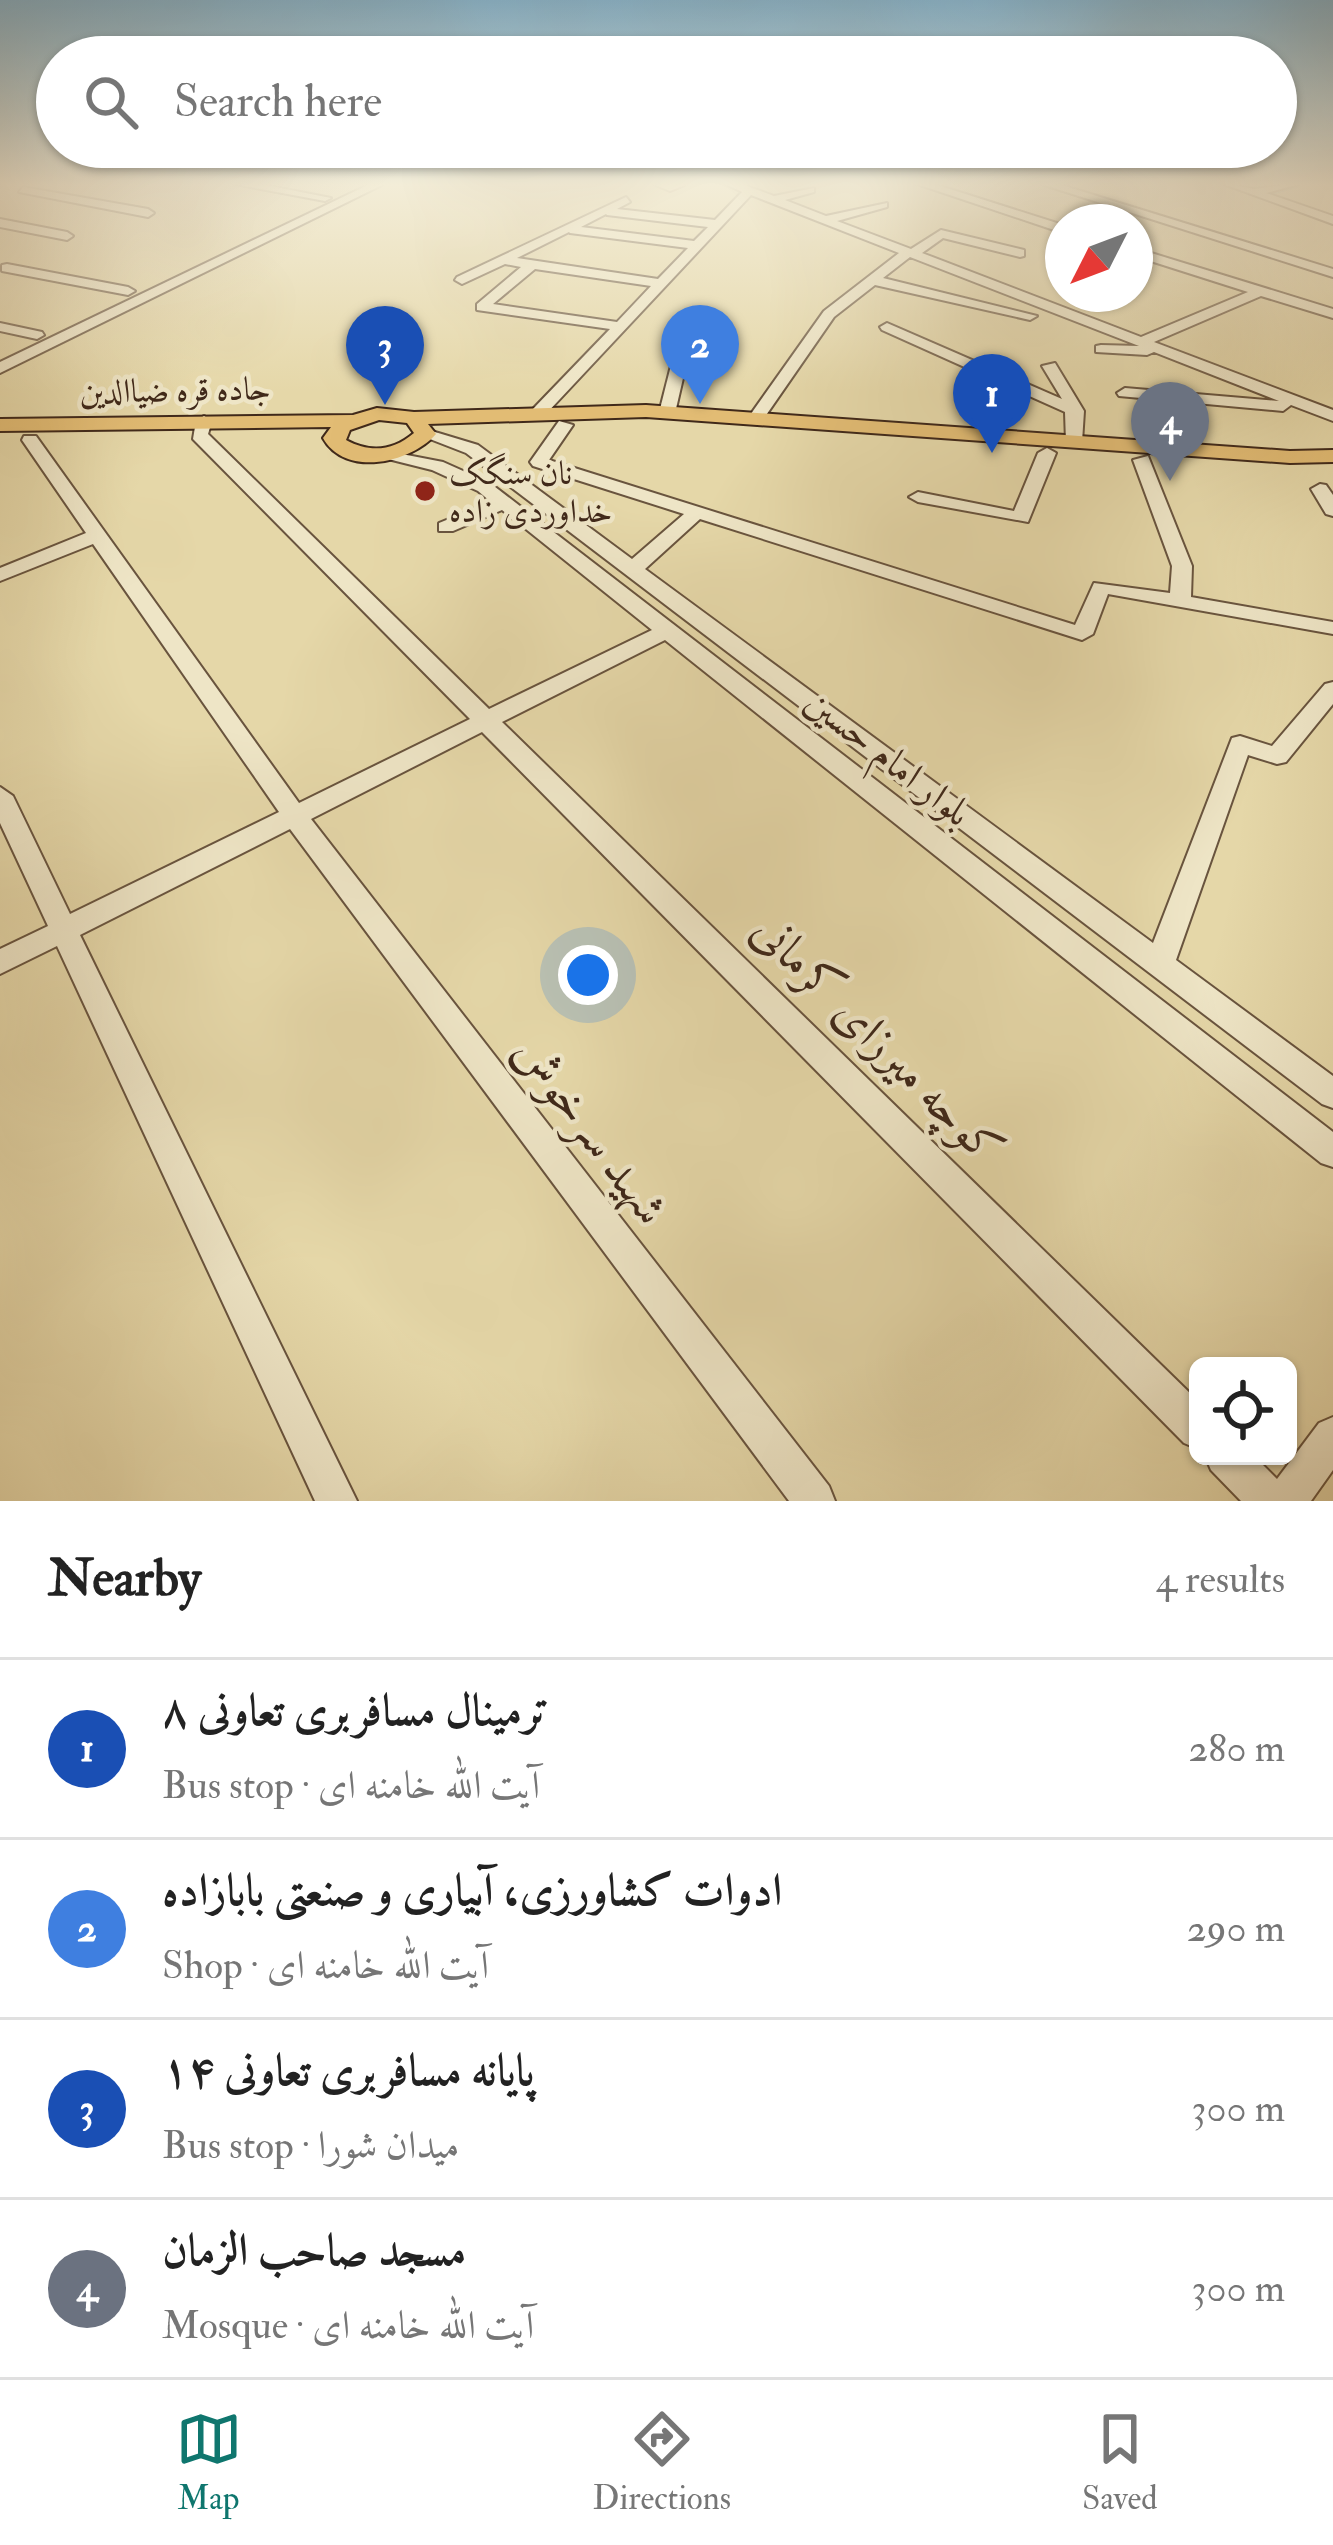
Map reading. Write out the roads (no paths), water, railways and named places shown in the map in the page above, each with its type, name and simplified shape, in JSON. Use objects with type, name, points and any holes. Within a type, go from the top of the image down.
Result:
[{"type":"main road","points":[[419,426],[538,413],[667,413],[1333,456]]},
{"type":"main road","name":"جاده قره ضیاالدین","points":[[0,440],[352,421],[390,414],[419,426]]},
{"type":"main road","points":[[334,438],[352,421]]},
{"type":"main road","name":"جاده قره ضیاالدین","points":[[0,424],[280,433],[334,438],[353,454],[381,455]]},
{"type":"main road","points":[[419,426],[693,427],[1142,460],[1327,480]]},
{"type":"main road","points":[[381,455],[410,448],[419,426]]},
{"type":"street","points":[[0,353],[211,253]]},
{"type":"street","points":[[0,368],[237,253]]},
{"type":"street","points":[[462,280],[517,253]]},
{"type":"street","points":[[538,413],[687,253]]},
{"type":"street","points":[[756,418],[829,314],[910,253]]},
{"type":"street","points":[[910,253],[1333,416]]},
{"type":"street","points":[[1153,253],[1333,314]]},
{"type":"street","points":[[1156,253],[1333,305]]},
{"type":"street","points":[[1269,253],[1333,273]]},
{"type":"street","points":[[503,260],[659,283]]},
{"type":"street","points":[[532,264],[482,307],[618,326]]},
{"type":"street","points":[[7,268],[128,292]]},
{"type":"street","points":[[873,280],[1030,316]]},
{"type":"street","points":[[1006,290],[1034,280]]},
{"type":"street","points":[[1142,342],[1261,291]]},
{"type":"street","points":[[887,326],[1076,411]]},
{"type":"street","points":[[0,327],[38,335]]},
{"type":"street","points":[[667,413],[687,330]]},
{"type":"street","points":[[1101,349],[1167,352]]},
{"type":"street","points":[[1050,366],[1064,381],[1076,411],[1074,442]]},
{"type":"street","points":[[1125,393],[1315,409]]},
{"type":"street","points":[[446,527],[507,490],[539,462],[565,425]]},
{"type":"street","name":"بلوار امام حسین","points":[[419,426],[472,449],[507,490],[666,631],[1333,1152]]},
{"type":"street","name":"کوچه میرزای کرمانی","points":[[201,428],[1189,1420]]},
{"type":"street","name":"شهید سرخوش","points":[[29,440],[294,815],[814,1501]]},
{"type":"street","points":[[918,497],[1021,518],[1047,454]]},
{"type":"street","name":"بلوار امام حسین","points":[[381,455],[436,466],[484,487],[507,490],[633,569],[1333,1094]]},
{"type":"street","points":[[1142,460],[1181,566],[1180,601]]},
{"type":"street","points":[[539,462],[1082,634],[1101,587],[1333,628]]},
{"type":"street","points":[[1327,480],[1333,510]]},
{"type":"street","points":[[633,569],[698,512]]},
{"type":"street","points":[[0,575],[98,535]]},
{"type":"street","points":[[0,962],[666,631]]},
{"type":"street","points":[[1160,964],[1240,744],[1277,756],[1333,689]]},
{"type":"street","points":[[0,796],[336,1501]]},
{"type":"street","points":[[1286,1501],[1333,1438]]},
{"type":"street","points":[[1234,1465],[1270,1501]]},
{"type":"place","name":"ادوات کشاورزی، آبیاری و صنعتی بابازاده","points":[[700,404]]},
{"type":"place","name":"پایانه مسافربری تعاونی ۱۴","points":[[385,405]]},
{"type":"place","name":"ترمینال مسافربری تعاونی ۸","points":[[992,453]]},
{"type":"place","name":"مسجد صاحب الزمان","points":[[1170,481]]},
{"type":"place","name":"نان سنگک خداوردی زاده","points":[[425,491]]}]
